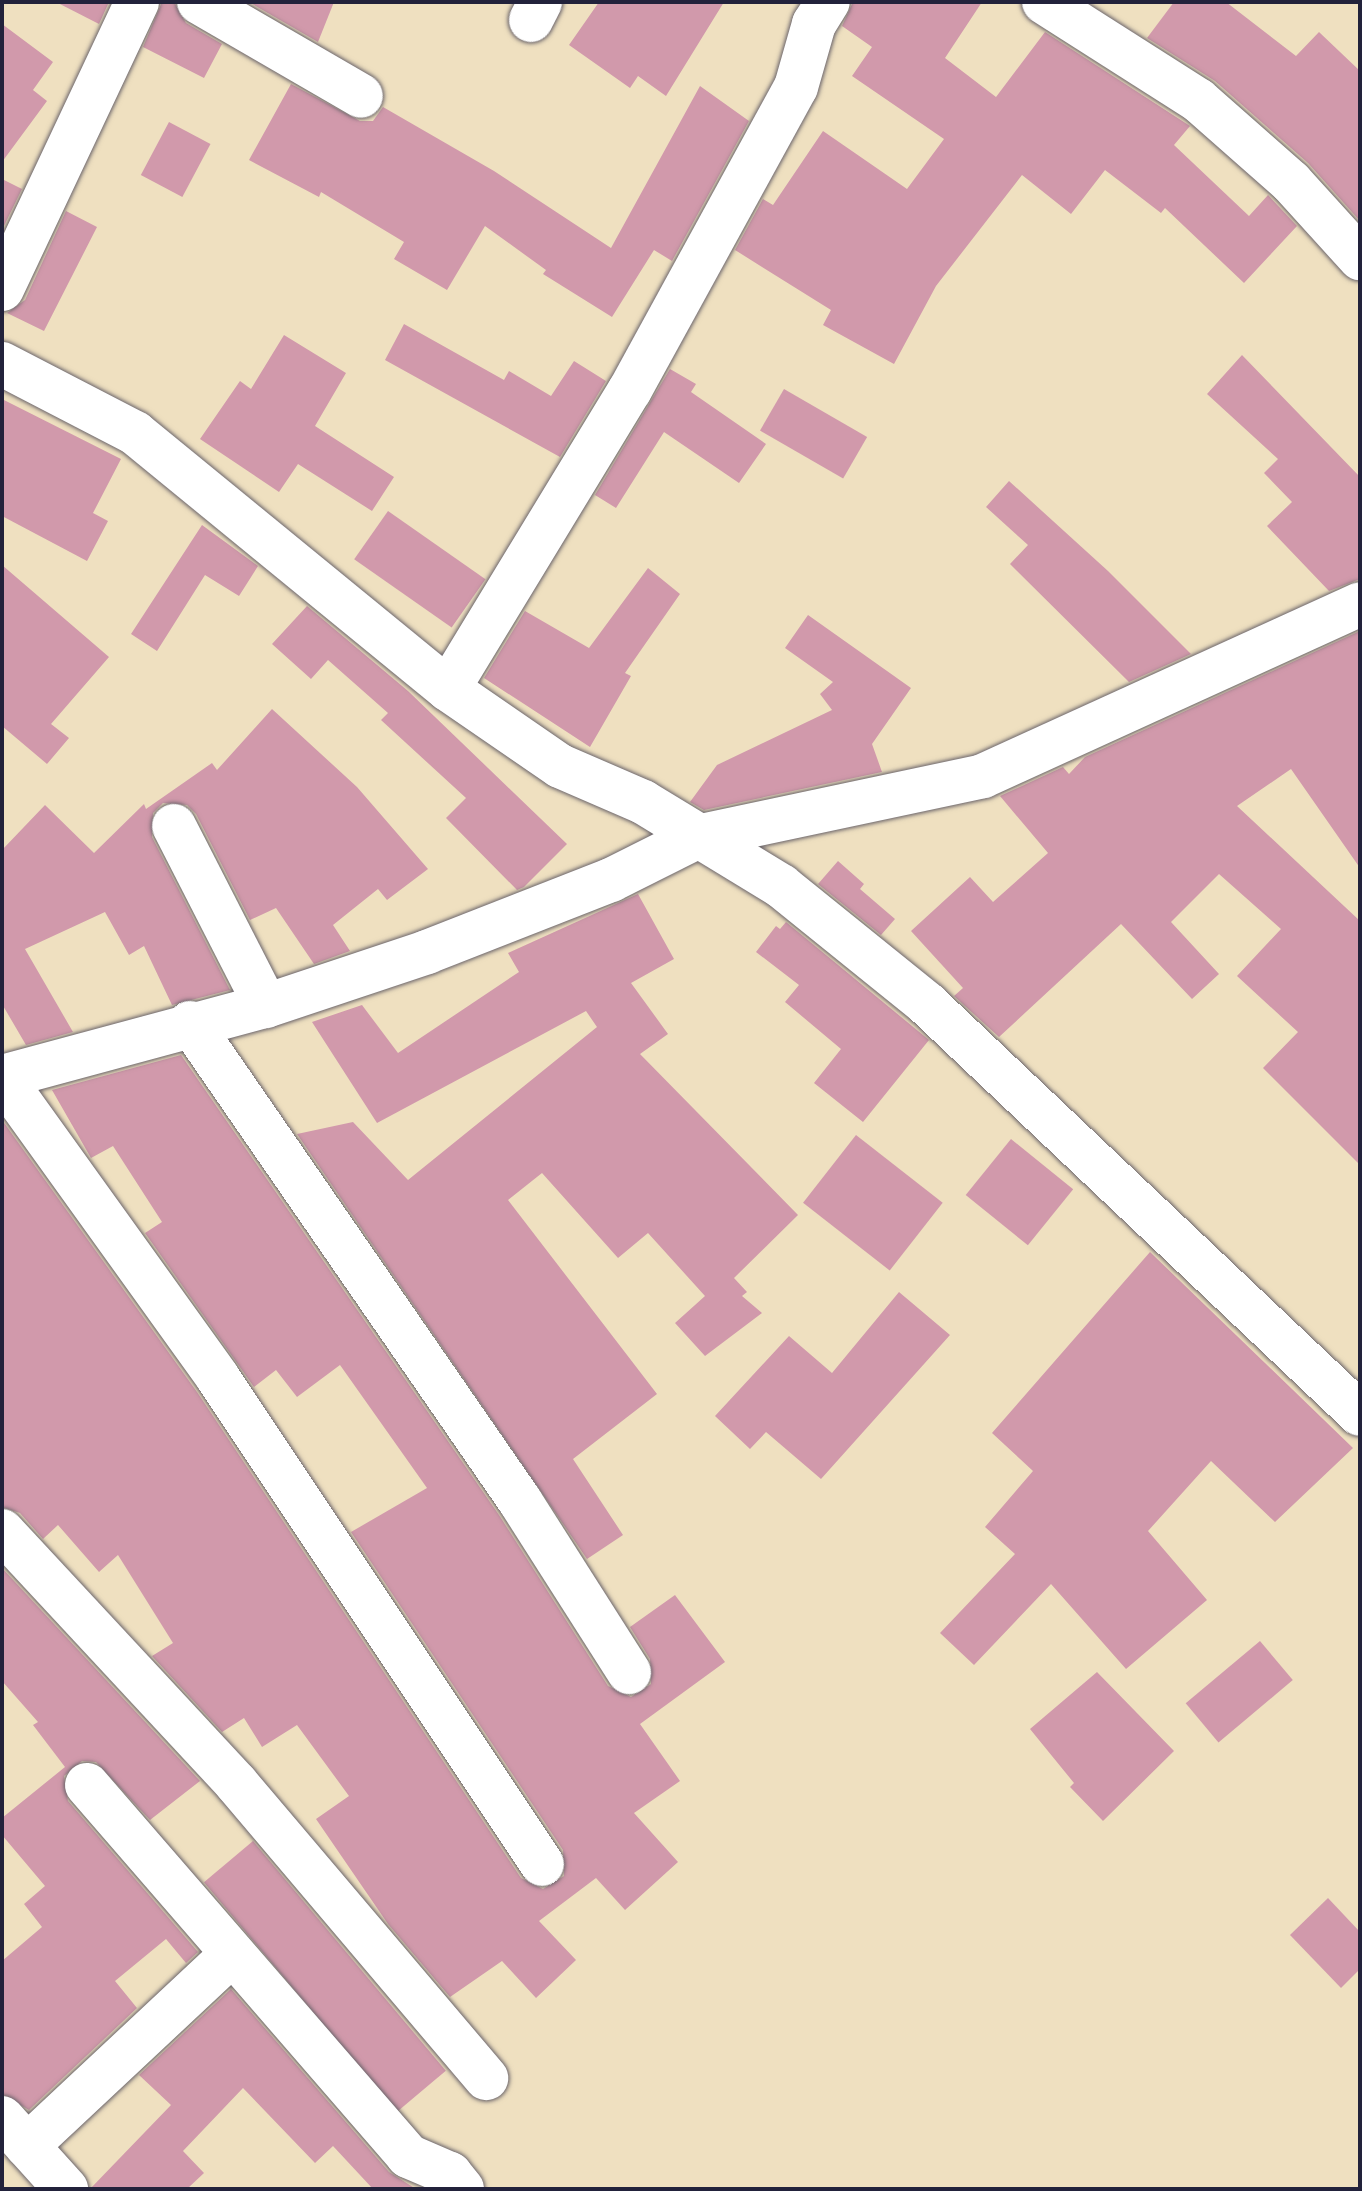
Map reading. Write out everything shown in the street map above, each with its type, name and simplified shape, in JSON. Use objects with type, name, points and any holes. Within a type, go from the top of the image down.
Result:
[{"type":"street","points":[[2,289],[137,2]]},
{"type":"street","points":[[199,2],[361,96]]},
{"type":"street","points":[[448,689],[630,390],[796,87],[814,24],[828,2]]},
{"type":"street","points":[[1044,2],[1198,100],[1291,182],[1360,258]]},
{"type":"street","points":[[2,364],[135,433],[448,689],[560,766],[643,802],[781,886],[927,1004],[1360,1414]]},
{"type":"street","points":[[542,1864],[218,1378],[2,1077],[190,1023],[266,1006],[427,952],[611,880],[697,837],[983,776],[1360,604]]},
{"type":"street","points":[[174,826],[266,1006]]},
{"type":"street","points":[[190,1023],[520,1501],[629,1672]]},
{"type":"street","points":[[2,1531],[236,1783],[486,2078]]},
{"type":"street","points":[[87,1785],[230,1956],[408,2156],[450,2174],[462,2189]]},
{"type":"street","points":[[66,2189],[14,2132],[230,1956]]},
{"type":"building","points":[[56,2],[109,2],[99,24]]},
{"type":"building","points":[[162,2],[174,2],[186,23],[222,44],[204,78],[143,47]]},
{"type":"building","points":[[249,2],[334,2],[318,42]]},
{"type":"building","points":[[599,2],[724,2],[666,96],[638,76],[630,88],[569,45]]},
{"type":"building","points":[[853,2],[982,2],[945,58],[996,97],[1045,32],[1190,126],[1174,145],[1249,216],[1268,195],[1297,226],[1244,283],[1165,208],[1161,213],[1105,170],[1071,214],[1022,175],[936,286],[894,364],[823,325],[831,310],[735,250],[763,199],[773,205],[823,131],[907,189],[944,139],[852,76],[872,47],[842,26]]},
{"type":"building","points":[[1174,2],[1226,2],[1296,56],[1319,32],[1360,71],[1360,221],[1308,163],[1215,81],[1147,38]]},
{"type":"building","points":[[2,24],[53,62],[33,90],[47,101],[2,162]]},
{"type":"building","points":[[291,84],[360,121],[373,121],[383,107],[494,171],[611,248],[700,86],[749,121],[672,261],[654,250],[612,317],[543,274],[546,270],[485,226],[447,290],[394,259],[404,242],[321,192],[319,197],[249,160]]},
{"type":"building","points":[[169,122],[210,144],[182,197],[141,175]]},
{"type":"building","points":[[2,179],[22,189],[2,230]]},
{"type":"building","points":[[66,211],[97,227],[44,331],[7,313],[25,300]]},
{"type":"building","points":[[404,324],[504,380],[509,371],[551,396],[574,361],[606,381],[560,457],[385,360]]},
{"type":"building","points":[[284,335],[346,373],[315,426],[394,477],[372,511],[298,464],[279,492],[200,439],[240,381],[251,389]]},
{"type":"building","points":[[1242,355],[1360,477],[1360,579],[1329,591],[1267,526],[1292,502],[1264,473],[1278,459],[1207,394]]},
{"type":"building","points":[[670,369],[696,384],[691,392],[766,444],[739,483],[664,432],[616,508],[595,495]]},
{"type":"building","points":[[784,389],[867,437],[843,479],[760,431]]},
{"type":"building","points":[[2,399],[121,459],[93,513],[108,521],[87,561],[2,516]]},
{"type":"building","points":[[1009,481],[1108,571],[1191,654],[1129,682],[1010,564],[1028,545],[986,507]]},
{"type":"building","points":[[388,511],[485,579],[452,628],[354,559]]},
{"type":"building","points":[[202,525],[258,566],[239,596],[205,575],[157,651],[131,634]]},
{"type":"building","points":[[2,565],[109,657],[51,724],[69,738],[47,764],[2,726]]},
{"type":"building","points":[[648,568],[680,594],[625,673],[631,676],[590,747],[484,678],[525,611],[589,648]]},
{"type":"building","points":[[307,606],[408,691],[567,844],[524,887],[517,890],[446,818],[466,798],[381,720],[388,713],[328,660],[311,679],[272,644]]},
{"type":"building","points":[[808,615],[911,688],[872,744],[882,772],[704,810],[690,802],[717,765],[832,710],[820,694],[833,682],[785,648]]},
{"type":"building","points":[[1360,631],[1360,868],[1291,769],[1237,806],[1360,921],[1360,1165],[1263,1068],[1298,1032],[1237,976],[1281,929],[1219,874],[1171,922],[1219,974],[1192,999],[1121,924],[999,1037],[954,996],[963,988],[911,931],[970,877],[993,902],[1048,853],[1000,796],[1063,767],[1069,774],[1085,757]]},
{"type":"building","points":[[272,709],[357,787],[428,869],[387,900],[378,889],[333,925],[350,951],[314,964],[276,908],[250,920],[196,814],[187,805],[163,803],[153,813],[152,837],[230,990],[172,1005],[144,946],[129,955],[105,912],[25,949],[73,1032],[26,1045],[2,1004],[2,850],[45,805],[94,853],[144,804],[146,809],[212,763],[217,770]]},
{"type":"building","points":[[838,861],[864,884],[860,889],[895,919],[881,935],[818,884]]},
{"type":"building","points":[[638,894],[674,959],[631,983],[668,1034],[640,1054],[798,1215],[734,1278],[747,1292],[742,1296],[762,1313],[705,1356],[675,1323],[705,1296],[648,1233],[618,1258],[542,1173],[508,1200],[657,1394],[573,1459],[623,1535],[587,1559],[297,1134],[353,1122],[408,1180],[597,1027],[586,1011],[377,1123],[312,1022],[362,1005],[398,1053],[519,972],[508,953]]},
{"type":"building","points":[[786,922],[929,1040],[863,1122],[814,1083],[841,1049],[785,1002],[799,985],[756,952],[776,926],[780,929]]},
{"type":"building","points":[[181,1055],[499,1515],[608,1686],[631,1697],[651,1684],[650,1659],[630,1627],[675,1595],[725,1662],[640,1724],[680,1781],[634,1813],[678,1862],[625,1910],[596,1878],[539,1921],[576,1960],[536,1998],[502,1961],[450,1997],[388,1924],[316,1819],[349,1796],[297,1725],[262,1747],[244,1718],[222,1732],[152,1656],[173,1643],[118,1555],[99,1572],[58,1525],[43,1539],[20,1513],[2,1507],[2,1120],[197,1392],[521,1878],[543,1889],[564,1876],[563,1850],[351,1532],[427,1488],[340,1365],[297,1397],[276,1370],[254,1387],[145,1233],[162,1222],[113,1146],[91,1158],[52,1090]]},
{"type":"building","points":[[856,1135],[943,1203],[890,1270],[803,1203]]},
{"type":"building","points":[[1011,1139],[1073,1189],[1028,1245],[966,1195]]},
{"type":"building","points":[[1150,1252],[1353,1448],[1275,1522],[1211,1461],[1148,1531],[1207,1600],[1126,1669],[1051,1584],[974,1665],[940,1633],[1015,1554],[985,1527],[1033,1471],[992,1433]]},
{"type":"building","points":[[899,1292],[950,1335],[821,1479],[766,1432],[750,1449],[715,1416],[789,1336],[832,1373]]},
{"type":"building","points":[[2,1568],[200,1781],[150,1820],[96,1762],[82,1761],[64,1776],[68,1801],[198,1952],[186,1963],[166,1939],[115,1981],[137,2008],[29,2110],[2,2094],[2,1961],[42,1927],[24,1904],[45,1886],[2,1835],[2,1818],[65,1767],[33,1725],[38,1722],[2,1681]]},
{"type":"building","points":[[1260,1641],[1293,1680],[1218,1742],[1186,1703]]},
{"type":"building","points":[[1097,1672],[1174,1751],[1103,1821],[1070,1787],[1074,1783],[1030,1729]]},
{"type":"building","points":[[253,1841],[446,2071],[397,2112],[204,1882]]},
{"type":"building","points":[[1328,1898],[1360,1932],[1360,1969],[1341,1988],[1290,1935]]},
{"type":"building","points":[[231,1989],[389,2172],[416,2189],[373,2189],[333,2146],[315,2163],[243,2088],[183,2151],[204,2173],[187,2189],[90,2189],[171,2105],[139,2075]]}]
